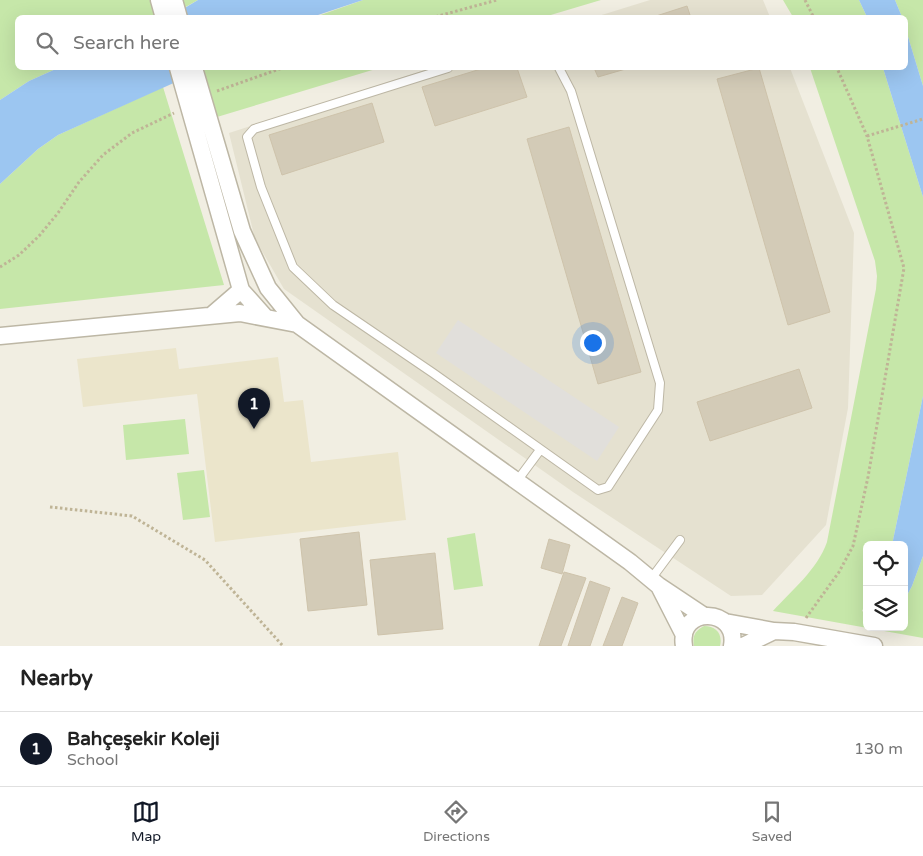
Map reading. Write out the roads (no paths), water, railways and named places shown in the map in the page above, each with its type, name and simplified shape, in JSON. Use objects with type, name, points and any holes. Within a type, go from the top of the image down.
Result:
[{"type":"street","points":[[159,0],[163,15]]},
{"type":"street","points":[[174,0],[178,15]]},
{"type":"street","points":[[180,70],[199,93],[242,231],[268,288],[297,324],[630,562],[655,583],[704,616],[774,631],[794,632],[874,646]]},
{"type":"street","points":[[194,70],[242,290],[266,318]]},
{"type":"street","points":[[212,315],[242,290]]},
{"type":"street","points":[[0,336],[240,313],[297,324]]},
{"type":"street","points":[[655,583],[684,641]]},
{"type":"street","points":[[684,641],[686,628],[691,622],[704,616]]},
{"type":"street","points":[[725,622],[732,635],[732,646]]},
{"type":"street","points":[[743,646],[774,631]]},
{"type":"lane","points":[[442,70],[254,129],[247,137],[261,187],[293,267],[333,305],[598,490],[608,487],[658,410],[660,383],[571,91],[560,70]]},
{"type":"lane","points":[[517,481],[540,450]]},
{"type":"lane","points":[[655,583],[680,540]]},
{"type":"water","points":[[198,0],[363,0],[318,15],[173,15]]},
{"type":"water","points":[[859,0],[895,0],[901,15],[866,15]]},
{"type":"water","points":[[908,37],[923,86],[923,197],[884,70],[908,70]]},
{"type":"water","points":[[54,70],[203,70],[58,135],[38,149],[0,184],[0,100],[29,81]]},
{"type":"water","points":[[923,396],[923,556],[908,594],[908,541],[893,541]]},
{"type":"place","name":"Bahçeşekir Koleji","points":[[254,429]]}]
